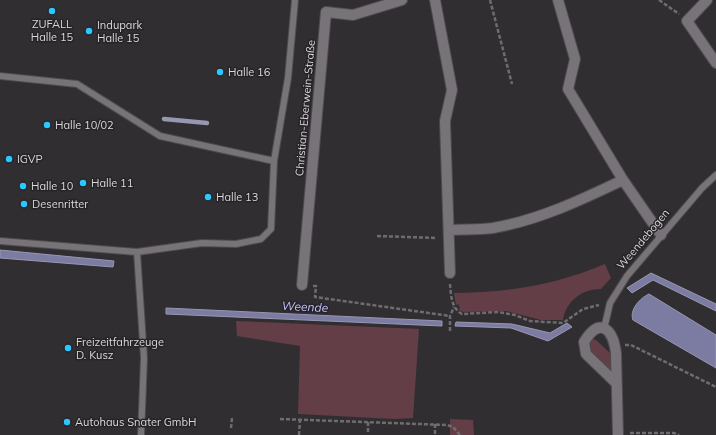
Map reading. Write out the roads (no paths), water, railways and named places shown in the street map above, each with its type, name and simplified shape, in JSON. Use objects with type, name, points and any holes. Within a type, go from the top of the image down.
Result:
[{"type":"street","name":"Christian-Eberwein-Straße","points":[[302,285],[326,12],[353,14],[402,0]]},
{"type":"street","points":[[435,0],[452,90],[445,121],[450,234],[450,273]]},
{"type":"street","points":[[558,0],[575,59],[568,89],[623,180],[661,235]]},
{"type":"street","points":[[707,0],[687,21],[716,63]]},
{"type":"street","points":[[450,234],[492,228],[537,218],[568,206],[623,180]]},
{"type":"street","points":[[616,383],[586,354],[584,342],[592,330],[599,328],[604,329],[613,336],[615,346],[618,434]]},
{"type":"lane","points":[[0,241],[137,252],[202,243],[236,244],[261,239],[271,229],[274,161],[288,78],[295,0]]},
{"type":"lane","points":[[0,76],[77,84],[160,136],[274,161]]},
{"type":"lane","name":"Weendebogen","points":[[604,329],[610,303],[627,276],[702,188],[716,175]]},
{"type":"lane","points":[[137,252],[144,358],[142,435]]},
{"type":"water","points":[[0,250],[114,261],[113,267],[0,258]]},
{"type":"water","points":[[651,273],[716,304],[716,311],[653,280],[632,293],[627,288]]},
{"type":"water","points":[[649,294],[716,335],[716,368],[633,320],[632,316],[634,308],[642,298]]},
{"type":"water","points":[[166,308],[442,321],[442,326],[166,314]]},
{"type":"water","points":[[456,322],[512,324],[550,333],[567,323],[572,327],[548,341],[511,328],[455,326]]},
{"type":"waterway","points":[[164,119],[207,123]]},
{"type":"place","name":"ZUFALL Halle 15","points":[[52,11]]},
{"type":"place","name":"Indupark Halle 15","points":[[89,31]]},
{"type":"place","name":"Halle 16","points":[[220,72]]},
{"type":"place","name":"Halle 10/02","points":[[47,125]]},
{"type":"place","name":"IGVP","points":[[9,159]]},
{"type":"place","name":"Halle 11","points":[[83,183]]},
{"type":"place","name":"Halle 10","points":[[23,186]]},
{"type":"place","name":"Halle 13","points":[[208,197]]},
{"type":"place","name":"Desenritter","points":[[24,204]]},
{"type":"place","name":"Freizeitfahrzeuge D. Kusz","points":[[68,348]]},
{"type":"place","name":"Autohaus Snater GmbH","points":[[67,422]]},
{"type":"water label","name":"Weende","points":[[305,307]]}]
